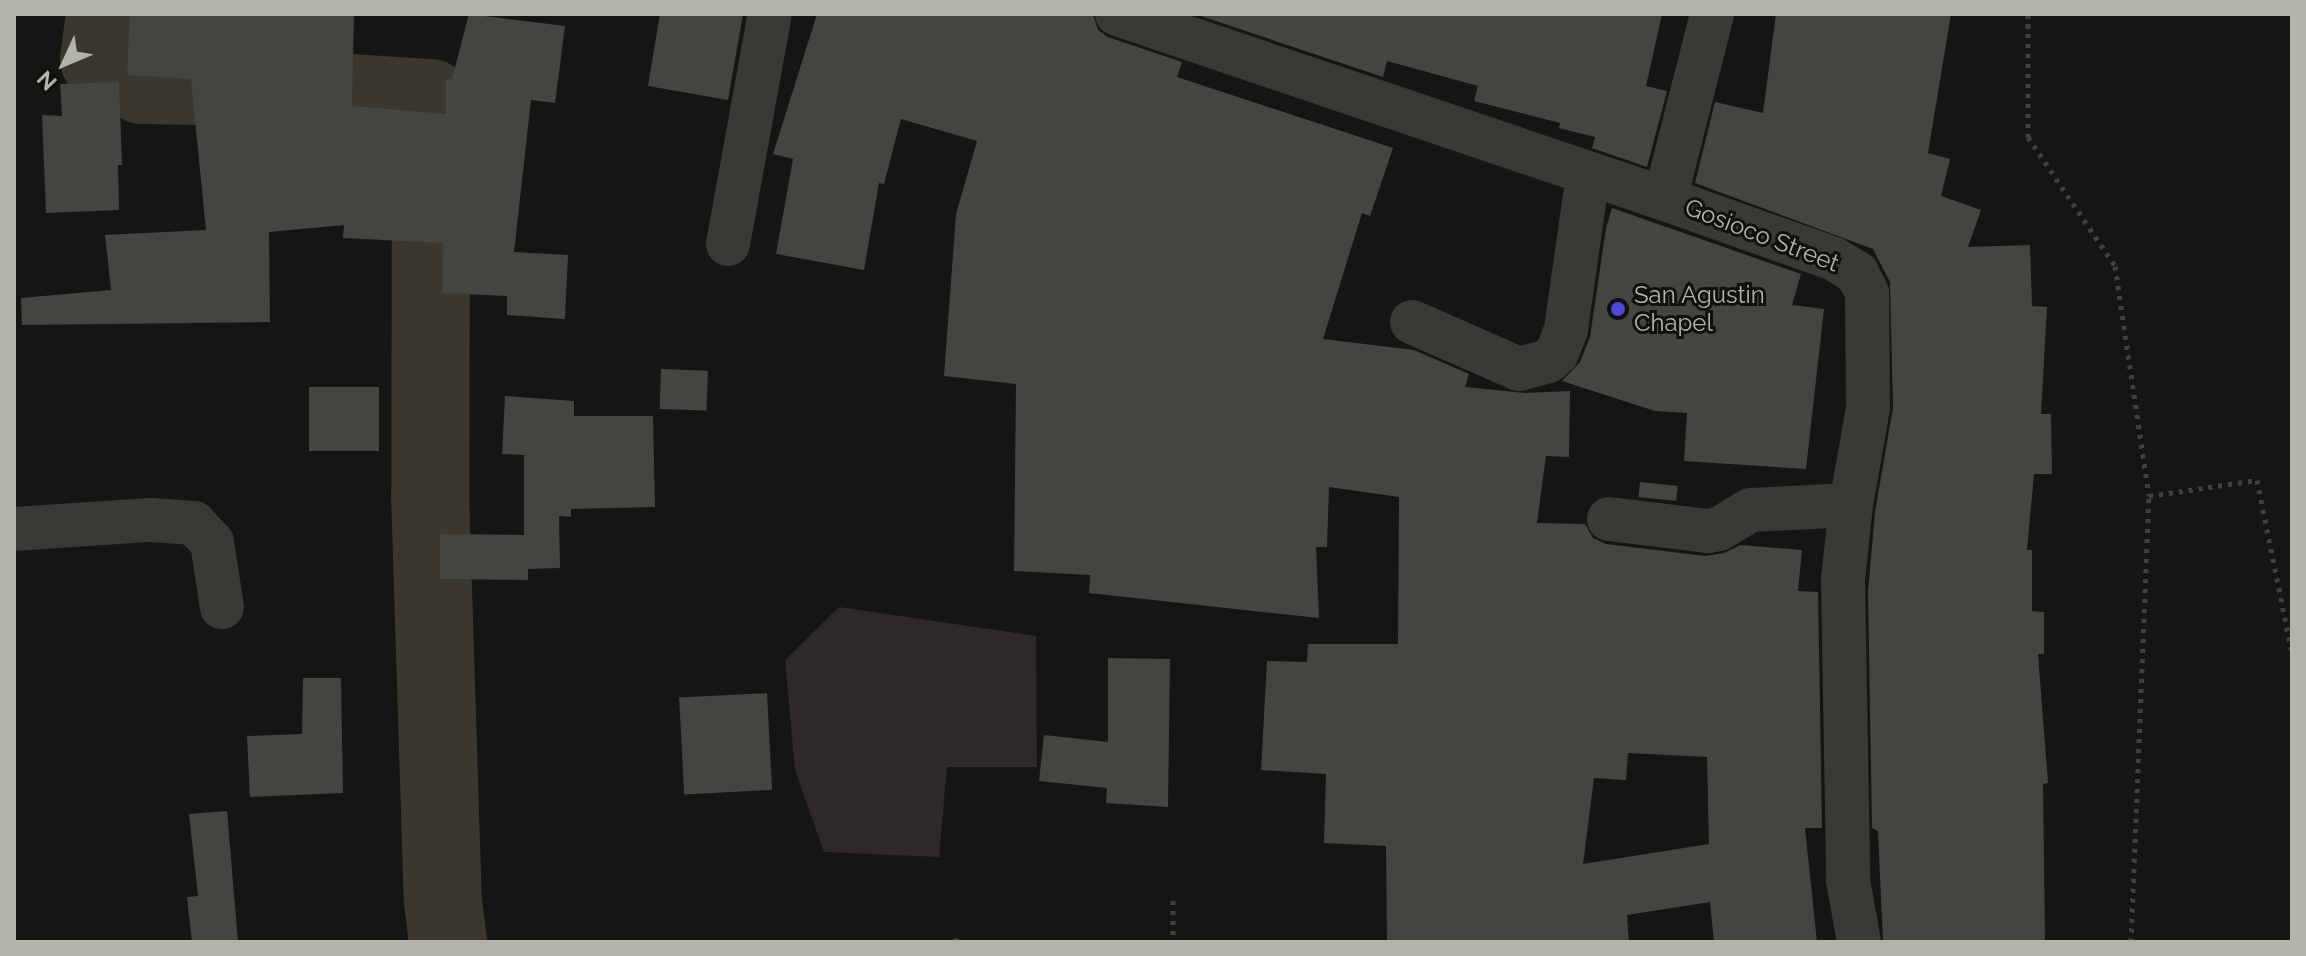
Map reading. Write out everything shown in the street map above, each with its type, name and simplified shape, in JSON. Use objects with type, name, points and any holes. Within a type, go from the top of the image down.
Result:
[{"type":"street","points":[[728,244],[770,14]]},
{"type":"street","name":"Gosioco Street","points":[[1117,14],[1665,199],[1834,259],[1857,273],[1867,293],[1868,408],[1851,505],[1843,579],[1848,880],[1859,942]]},
{"type":"street","points":[[1665,199],[1712,14]]},
{"type":"street","points":[[1412,322],[1519,369],[1548,361],[1557,353],[1566,329],[1588,175]]},
{"type":"street","points":[[1609,519],[1708,531],[1719,529],[1751,510],[1851,505]]},
{"type":"street","points":[[14,529],[151,520],[194,523],[212,542],[222,607]]},
{"type":"path","points":[[2028,14],[2028,137],[2115,266],[2149,496],[2131,942]]},
{"type":"path","points":[[2149,496],[2257,480],[2292,653]]},
{"type":"path","points":[[1173,900],[1173,942]]},
{"type":"shaded area","points":[[839,607],[1036,636],[1037,767],[947,767],[939,857],[824,852],[795,770],[785,660]]},
{"type":"building","points":[[130,14],[354,14],[352,106],[446,114],[446,79],[452,79],[469,14],[565,26],[555,103],[531,100],[514,252],[568,255],[565,319],[507,315],[507,296],[442,293],[443,243],[343,238],[344,225],[269,232],[270,322],[22,325],[21,298],[111,290],[105,235],[206,230],[191,79],[127,75]]},
{"type":"building","points":[[660,14],[743,14],[728,100],[648,86]]},
{"type":"building","points":[[817,14],[1093,14],[1098,30],[1108,37],[1182,62],[1177,77],[1393,148],[1370,216],[1362,213],[1323,339],[1414,350],[1469,374],[1465,387],[1525,393],[1570,391],[1569,457],[1546,456],[1537,523],[1585,524],[1593,538],[1606,544],[1705,556],[1724,553],[1741,545],[1802,550],[1798,591],[1818,592],[1822,828],[1805,828],[1817,942],[1714,942],[1710,902],[1627,915],[1629,942],[1387,942],[1386,846],[1324,843],[1326,774],[1261,770],[1267,661],[1307,662],[1308,644],[1398,644],[1399,497],[1329,487],[1327,547],[1316,547],[1319,618],[1089,593],[1090,575],[1014,571],[1016,384],[944,376],[956,214],[977,141],[901,119],[884,184],[879,183],[864,270],[776,254],[793,159],[773,154]],"holes":[[[1628,753],[1707,757],[1709,844],[1583,864],[1594,778],[1626,780]]]},
{"type":"building","points":[[1195,14],[1662,14],[1646,86],[1667,91],[1647,167],[1592,148],[1595,137],[1559,128],[1560,123],[1474,101],[1478,86],[1387,61],[1383,77]]},
{"type":"building","points":[[1776,14],[1951,14],[1928,153],[1950,159],[1941,196],[1981,210],[1968,247],[2030,245],[2032,306],[2047,307],[2041,414],[2051,414],[2052,474],[2034,474],[2027,550],[2032,550],[2032,611],[2044,612],[2044,654],[2038,654],[2048,783],[2043,784],[2045,942],[1883,942],[1878,831],[1872,828],[1868,592],[1875,512],[1893,408],[1890,282],[1873,249],[1695,183],[1715,102],[1763,113]]},
{"type":"building","points":[[119,82],[122,165],[118,165],[119,210],[46,213],[42,115],[62,116],[60,84]]},
{"type":"building","points":[[1612,208],[1801,274],[1792,305],[1824,309],[1806,469],[1684,461],[1687,413],[1655,411],[1562,381],[1580,362],[1590,337],[1606,228]]},
{"type":"building","points":[[661,369],[708,371],[707,411],[660,409]]},
{"type":"building","points":[[309,387],[379,387],[379,451],[309,451]]},
{"type":"building","points":[[505,396],[574,401],[574,416],[653,416],[655,507],[571,509],[571,517],[559,516],[560,568],[528,569],[528,580],[440,579],[440,534],[524,535],[524,455],[502,454]]},
{"type":"building","points":[[1640,482],[1678,486],[1676,501],[1638,497]]},
{"type":"building","points":[[1108,658],[1170,659],[1168,807],[1106,803],[1107,788],[1039,781],[1044,735],[1108,742]]},
{"type":"building","points":[[303,678],[341,678],[343,793],[250,797],[247,736],[302,734]]},
{"type":"building","points":[[767,693],[772,790],[684,794],[679,698]]},
{"type":"building","points":[[227,811],[238,942],[192,942],[187,897],[198,896],[189,814]]},
{"type":"waterway","points":[[105,14],[99,60],[142,85],[259,87],[431,98],[430,494],[443,901],[448,942]]},
{"type":"place","name":"San Agustin Chapel","points":[[1618,309]]}]
